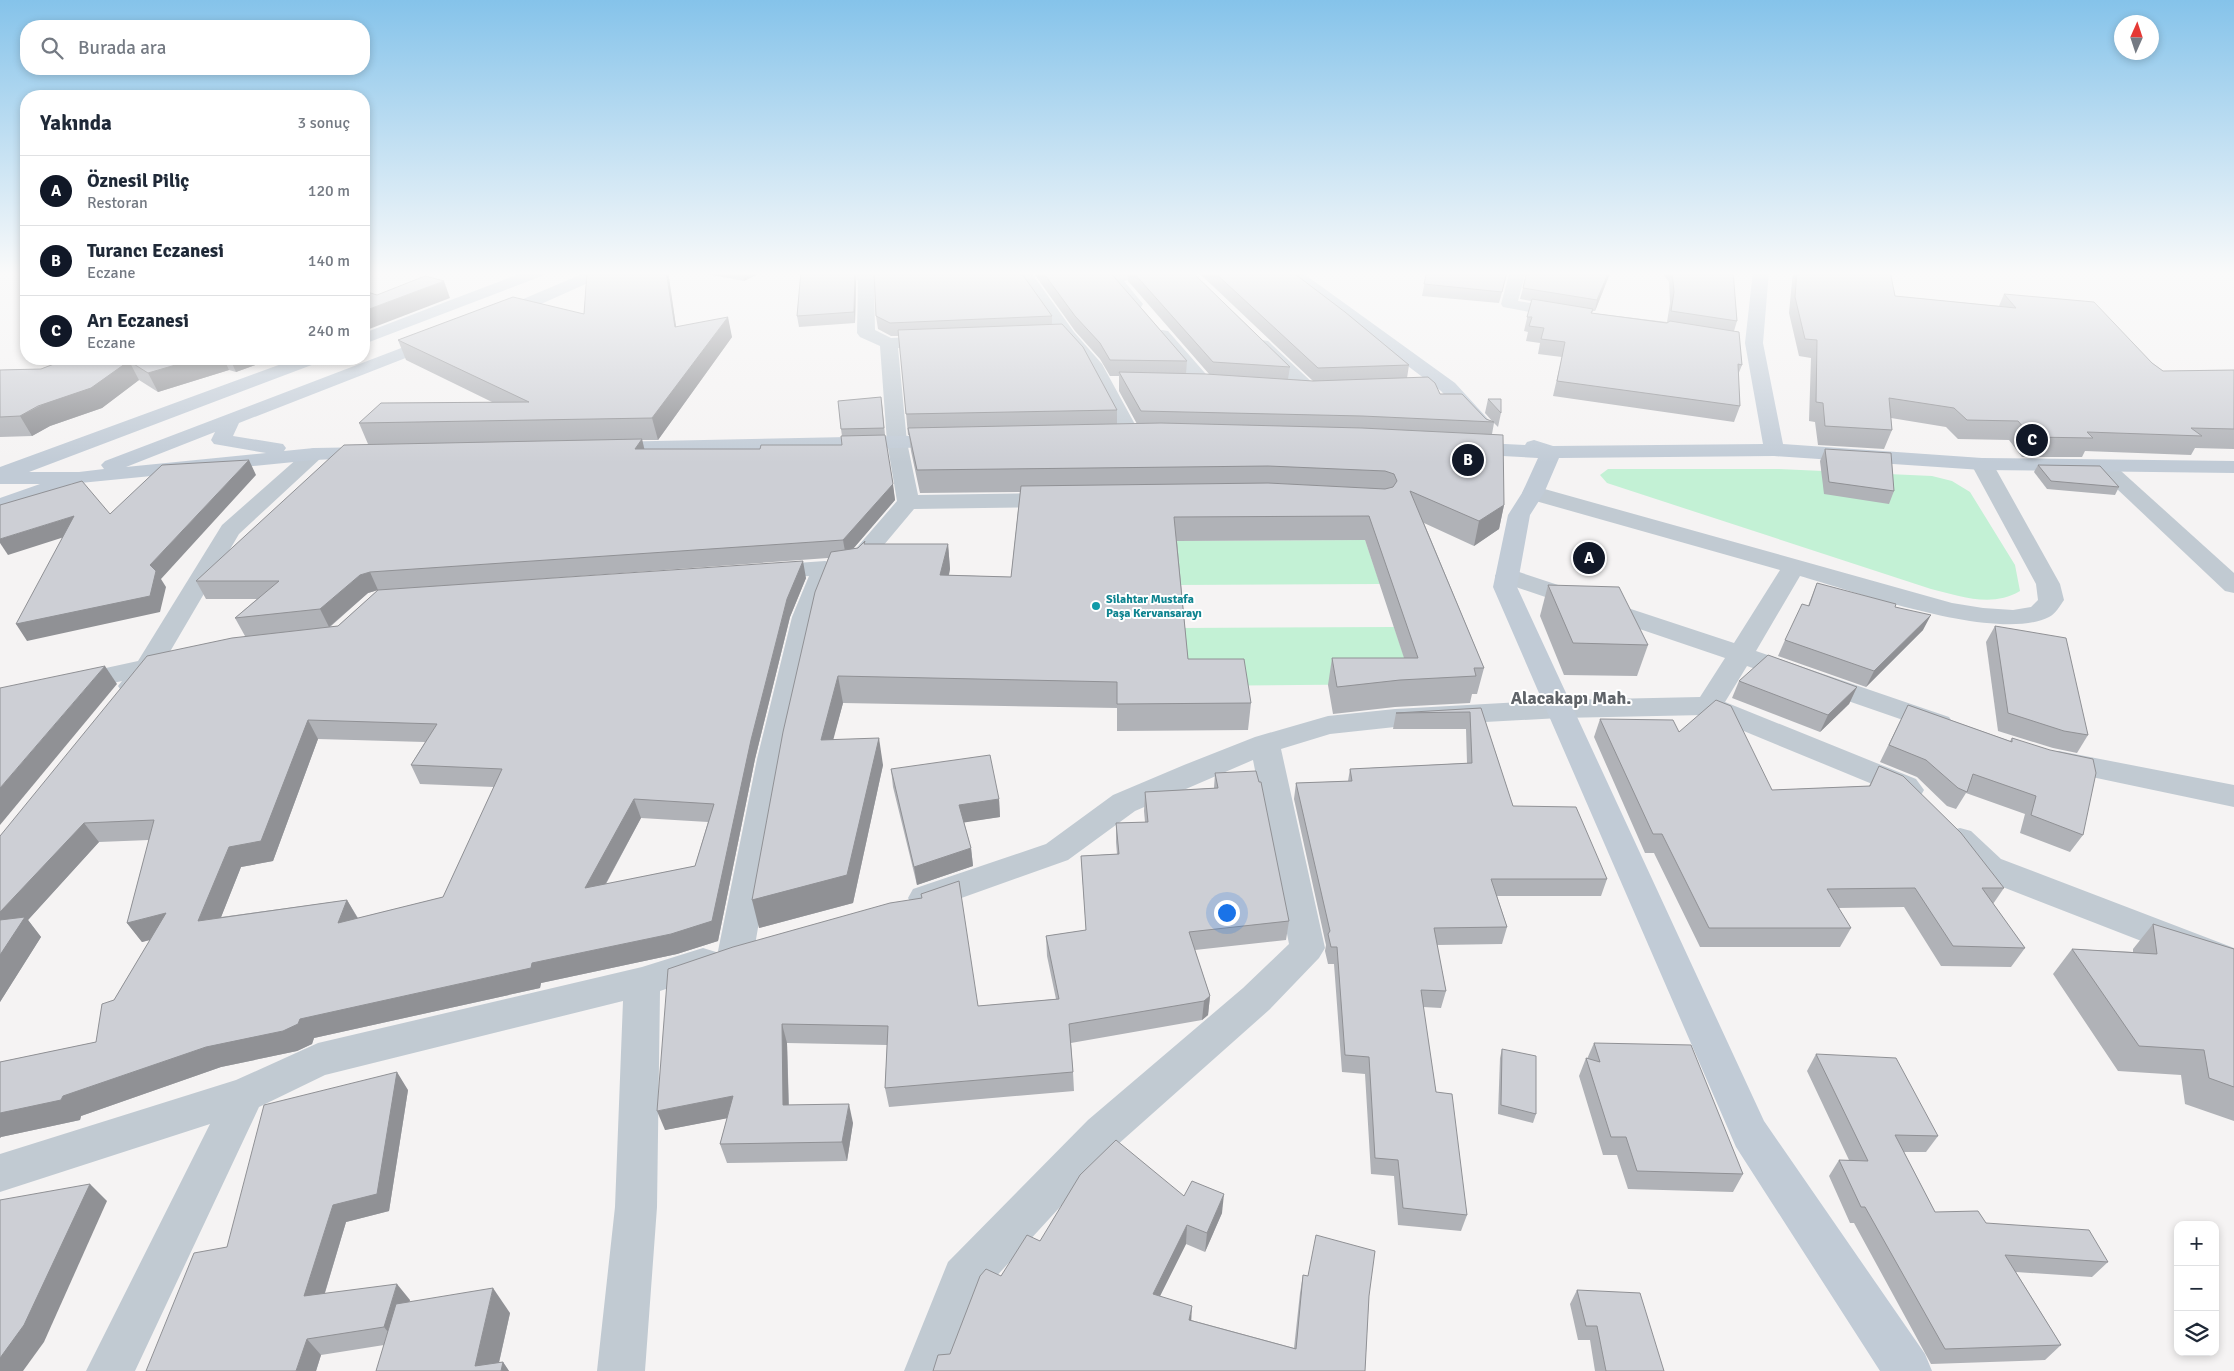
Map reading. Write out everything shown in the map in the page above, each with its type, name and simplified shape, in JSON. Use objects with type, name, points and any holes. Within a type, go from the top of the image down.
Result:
[{"type":"street","points":[[0,505],[79,478],[449,335]]},
{"type":"street","points":[[871,335],[889,343],[952,340]]},
{"type":"street","points":[[1162,335],[1205,385]]},
{"type":"street","points":[[1251,335],[1311,392]]},
{"type":"street","points":[[1376,335],[1448,387],[1490,434],[1551,452]]},
{"type":"street","points":[[1755,335],[1754,343],[1774,450]]},
{"type":"street","points":[[1048,337],[1068,336],[1093,364],[1132,439]]},
{"type":"street","points":[[1734,340],[1754,343]]},
{"type":"street","points":[[889,343],[897,442],[908,502]]},
{"type":"street","points":[[0,476],[295,365]]},
{"type":"street","points":[[1103,383],[1121,384]]},
{"type":"street","points":[[1168,384],[1224,386]]},
{"type":"street","points":[[1419,388],[1448,387]]},
{"type":"street","points":[[1282,390],[1311,392],[1350,390]]},
{"type":"street","points":[[231,419],[221,440],[314,454]]},
{"type":"street","points":[[591,449],[968,441]]},
{"type":"street","points":[[1445,447],[1551,452],[1774,450],[1982,464],[2234,467]]},
{"type":"street","points":[[1551,452],[1533,493],[1519,515],[1505,587],[1750,1134],[1908,1371]]},
{"type":"street","points":[[0,476],[79,478],[314,454],[393,453]]},
{"type":"street","points":[[117,705],[148,667],[230,530],[314,454]]},
{"type":"street","points":[[1533,493],[1925,604],[1972,614],[2015,617],[2042,611],[2050,600],[2048,584],[1982,464]]},
{"type":"street","points":[[2104,466],[2234,586]]},
{"type":"street","points":[[746,573],[854,566],[908,502],[1077,500]]},
{"type":"street","points":[[1709,706],[1794,567]]},
{"type":"street","points":[[736,951],[772,759],[805,617],[825,568]]},
{"type":"street","points":[[1507,576],[1609,607],[1739,655],[1966,732]]},
{"type":"street","points":[[0,700],[176,660]]},
{"type":"street","points":[[894,908],[1057,852],[1124,803],[1265,744],[1328,725],[1394,718],[1560,709],[1709,706],[1905,786],[1989,868],[2234,963]]},
{"type":"street","points":[[928,1371],[964,1278],[1102,1133],[1256,999],[1307,948],[1265,744]]},
{"type":"street","points":[[2030,753],[2049,759],[2234,796]]},
{"type":"street","points":[[0,1172],[245,1095],[318,1060],[642,982],[736,951],[773,941]]},
{"type":"street","points":[[622,1371],[636,1208],[642,982]]},
{"type":"street","points":[[110,1371],[245,1095]]},
{"type":"green space","points":[[1608,469],[1779,469],[1932,476],[1952,481],[1970,492],[2015,565],[2020,591],[1998,599],[1987,600],[1931,589],[1607,483],[1600,475]]},
{"type":"green space","points":[[1365,540],[1380,584],[1177,585],[1174,541]]},
{"type":"green space","points":[[1394,627],[1413,684],[1187,686],[1181,628]]},
{"type":"building","points":[[411,335],[714,335],[652,418],[359,423],[381,403],[529,402],[398,340]]},
{"type":"building","points":[[898,335],[1072,335],[1083,347],[1117,410],[906,414]]},
{"type":"building","points":[[1093,335],[1164,335],[1187,361],[1110,360],[1100,343]]},
{"type":"building","points":[[1189,335],[1257,335],[1290,367],[1213,362]]},
{"type":"building","points":[[1282,335],[1373,335],[1409,365],[1318,368]]},
{"type":"building","points":[[1542,335],[1739,335],[1742,365],[1738,364],[1740,406],[1557,381],[1565,342],[1541,339]]},
{"type":"building","points":[[1804,335],[2125,335],[2152,363],[2163,371],[2234,370],[2234,429],[2191,428],[2202,436],[2087,432],[2093,438],[2032,437],[2018,421],[1967,420],[1954,408],[1889,398],[1892,430],[1825,426],[1823,403],[1816,402],[1817,340],[1805,339]]},
{"type":"building","points":[[51,365],[123,365],[91,388],[38,406],[20,416],[0,417],[0,370],[41,369]]},
{"type":"building","points":[[135,365],[175,365],[148,373]]},
{"type":"building","points":[[1119,372],[1206,374],[1313,381],[1428,377],[1435,383],[1440,394],[1462,394],[1486,419],[1494,422],[1362,416],[1141,411]]},
{"type":"building","points":[[881,397],[884,428],[841,429],[838,401]]},
{"type":"building","points":[[1488,399],[1501,399],[1501,413]]},
{"type":"building","points":[[1161,423],[1362,428],[1503,435],[1504,505],[1479,521],[1410,491],[1484,668],[1474,668],[1476,676],[1400,680],[1337,687],[1332,658],[1418,658],[1369,516],[1174,517],[1188,659],[1244,659],[1251,703],[1117,704],[1117,682],[838,676],[821,740],[879,738],[847,875],[752,900],[783,732],[815,592],[831,552],[858,548],[865,541],[864,544],[948,544],[940,575],[1011,577],[1021,486],[1268,483],[1385,489],[1393,487],[1397,481],[1394,474],[1385,471],[1268,466],[917,470],[908,428]]},
{"type":"building","points":[[885,435],[893,484],[843,540],[370,572],[360,575],[320,609],[235,618],[279,581],[196,581],[344,445],[642,439],[635,449],[760,449],[761,445],[842,445],[841,436]]},
{"type":"building","points":[[1825,449],[1891,453],[1894,491],[1829,482]]},
{"type":"building","points":[[249,460],[150,565],[156,571],[150,596],[16,624],[74,516],[0,539],[0,505],[82,481],[110,514],[162,465]]},
{"type":"building","points":[[2038,465],[2100,466],[2119,487],[2051,481]]},
{"type":"building","points":[[803,561],[787,599],[751,740],[712,921],[671,934],[532,963],[531,968],[300,1019],[298,1024],[283,1031],[206,1047],[63,1096],[61,1100],[0,1113],[0,1062],[96,1042],[102,1004],[114,1000],[166,913],[127,923],[154,820],[84,823],[0,912],[0,836],[147,656],[232,638],[338,626],[378,590]],"holes":[[[308,720],[437,724],[411,765],[502,769],[443,897],[338,923],[347,900],[198,921],[229,847],[261,841]],[[634,799],[714,804],[695,866],[585,888]]]},
{"type":"building","points":[[1817,583],[1896,604],[1895,607],[1931,615],[1874,671],[1785,640],[1802,604],[1809,606]]},
{"type":"building","points":[[1548,585],[1619,587],[1648,645],[1573,643]]},
{"type":"building","points":[[1995,626],[2066,638],[2088,735],[2064,731],[2008,713]]},
{"type":"building","points":[[1768,655],[1857,687],[1828,715],[1739,681]]},
{"type":"building","points":[[105,666],[0,788],[0,688]]},
{"type":"building","points":[[1716,700],[1731,706],[1772,790],[1870,786],[1879,766],[1903,776],[1961,833],[2004,888],[1982,888],[2025,948],[1953,946],[1915,888],[1827,889],[1851,928],[1709,928],[1662,834],[1653,834],[1600,719],[1673,720],[1679,732]]},
{"type":"building","points":[[1908,705],[2012,742],[2012,738],[2050,750],[2093,759],[2096,773],[2083,835],[2031,815],[2036,796],[1973,774],[1967,792],[1958,788],[1926,760],[1889,745]]},
{"type":"building","points":[[1481,708],[1513,806],[1576,807],[1607,879],[1491,879],[1507,927],[1434,928],[1446,991],[1421,990],[1436,1092],[1452,1094],[1467,1215],[1403,1208],[1398,1160],[1375,1158],[1369,1057],[1345,1055],[1337,947],[1331,947],[1328,934],[1330,931],[1296,783],[1352,781],[1350,769],[1472,763],[1470,712],[1396,713]]},
{"type":"building","points":[[990,755],[999,799],[959,805],[971,848],[914,867],[891,769]]},
{"type":"building","points":[[1256,771],[1259,782],[1261,782],[1289,921],[1189,932],[1210,996],[1204,1001],[1069,1024],[1073,1072],[885,1088],[888,1026],[782,1024],[783,1105],[849,1104],[842,1142],[720,1144],[733,1096],[657,1111],[668,969],[733,947],[890,903],[922,898],[921,894],[959,881],[978,1006],[1059,999],[1046,936],[1086,930],[1081,856],[1119,854],[1116,823],[1148,822],[1145,792],[1218,788],[1215,773]]},
{"type":"building","points":[[25,917],[0,955],[0,920]]},
{"type":"building","points":[[2153,924],[2234,949],[2234,1087],[2209,1078],[2204,1050],[2139,1046],[2072,949],[2157,954]]},
{"type":"building","points":[[1594,1043],[1691,1045],[1743,1174],[1637,1171],[1626,1137],[1611,1137],[1586,1058],[1600,1062]]},
{"type":"building","points":[[1502,1049],[1536,1056],[1536,1114],[1501,1105]]},
{"type":"building","points":[[1816,1054],[1896,1058],[1938,1136],[1895,1135],[1935,1212],[1978,1211],[1986,1223],[2089,1230],[2108,1262],[2005,1255],[2061,1345],[1945,1349],[1865,1207],[1861,1207],[1839,1160],[1868,1161]]},
{"type":"building","points":[[397,1072],[377,1194],[333,1205],[304,1296],[397,1284],[384,1327],[307,1339],[296,1371],[146,1371],[194,1253],[227,1247],[264,1105]]},
{"type":"building","points":[[1116,1140],[1184,1196],[1192,1181],[1224,1194],[1207,1233],[1187,1225],[1153,1294],[1192,1306],[1189,1320],[1296,1349],[1303,1275],[1308,1276],[1316,1235],[1375,1251],[1369,1296],[1365,1371],[933,1371],[938,1355],[950,1354],[980,1276],[986,1269],[1001,1276],[1027,1235],[1040,1241],[1080,1175]]},
{"type":"building","points":[[90,1184],[24,1325],[0,1358],[0,1200]]},
{"type":"building","points":[[493,1288],[475,1366],[503,1362],[501,1371],[376,1371],[396,1304]]},
{"type":"building","points":[[1577,1290],[1640,1293],[1664,1371],[1606,1371],[1597,1326],[1586,1326]]},
{"type":"place","name":"Arı Eczanesi","points":[[2032,440]]},
{"type":"place","name":"Turancı Eczanesi","points":[[1468,460]]},
{"type":"place","name":"Öznesil Piliç","points":[[1589,558]]},
{"type":"place","name":"Silahtar Mustafa Paşa Kervansarayı","points":[[1096,606]]},
{"type":"district","name":"Alacakapı Mah.","points":[[1571,698]]}]
